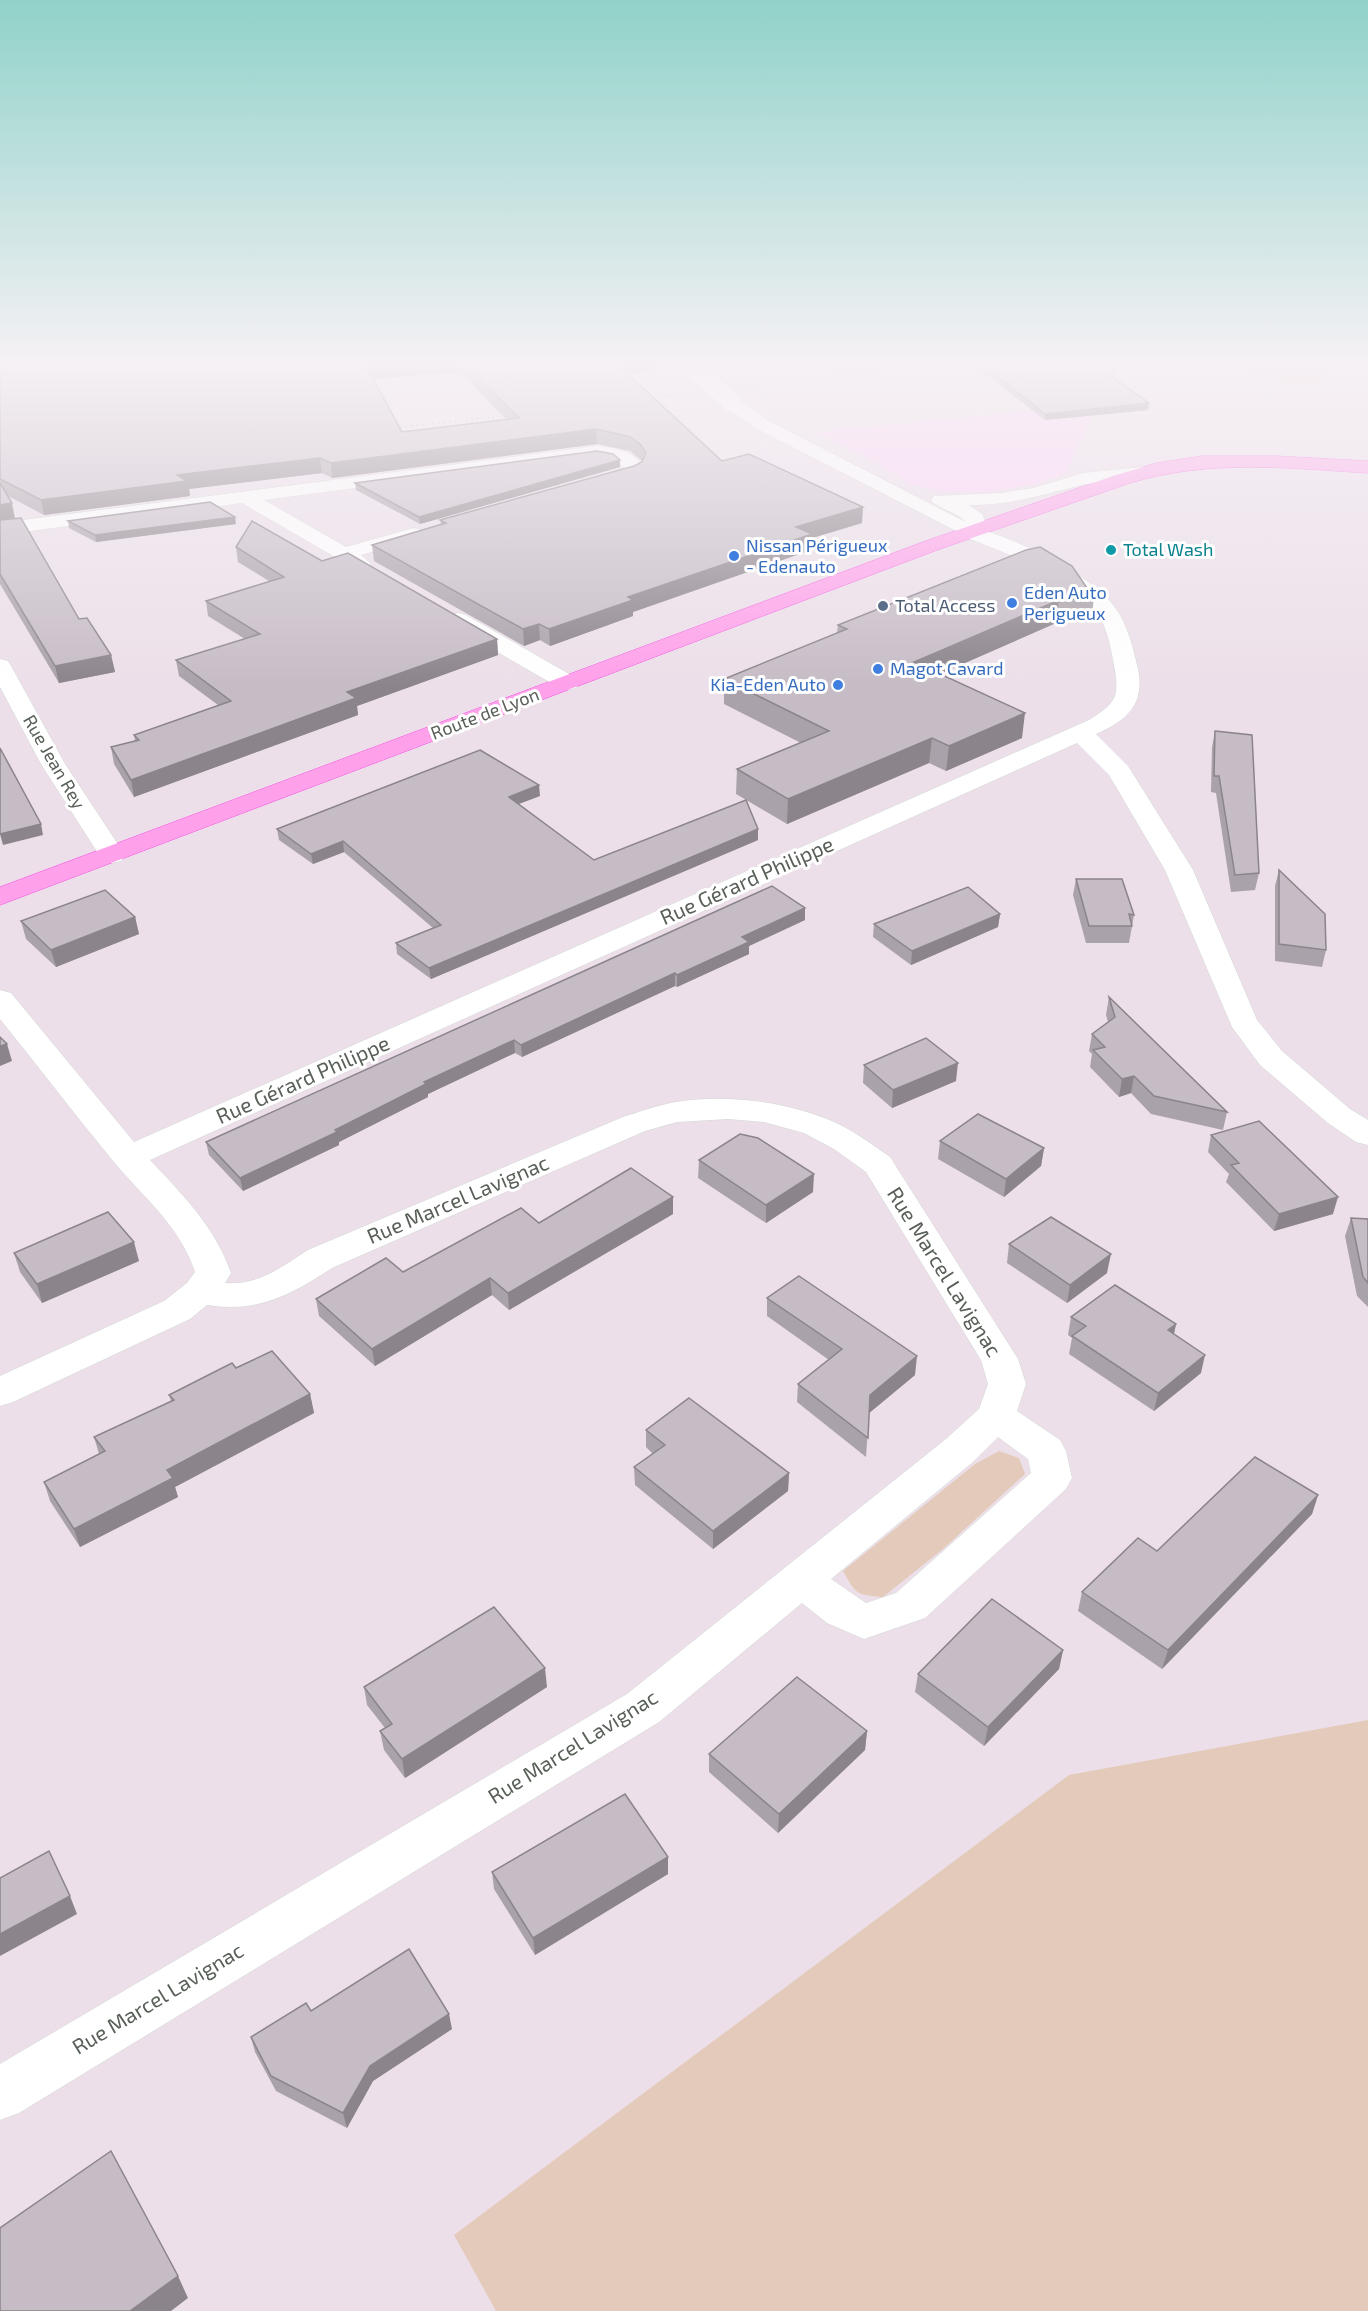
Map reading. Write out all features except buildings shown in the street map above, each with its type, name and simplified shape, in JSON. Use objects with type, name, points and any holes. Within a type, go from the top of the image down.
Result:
[{"type":"main road","name":"Route de Lyon","points":[[0,897],[970,532],[1151,471]]},
{"type":"street","points":[[0,529],[445,471]]},
{"type":"street","points":[[581,488],[626,476],[634,471]]},
{"type":"street","points":[[855,471],[901,491],[957,506],[975,518],[976,523],[970,532]]},
{"type":"street","name":"Rue Gérard Philippe","points":[[129,1157],[1079,733],[1120,711],[1126,700],[1130,684],[1117,629],[1093,594],[1074,580],[924,510],[855,471]]},
{"type":"street","points":[[941,500],[1000,499],[1035,493],[1083,479],[1142,473]]},
{"type":"street","points":[[243,496],[378,574],[351,577]]},
{"type":"street","points":[[344,554],[434,529]]},
{"type":"street","points":[[443,611],[568,683]]},
{"type":"street","name":"Rue Jean Rey","points":[[0,666],[54,764],[112,855]]},
{"type":"street","points":[[1079,733],[1100,750],[1119,771],[1179,870],[1243,1021],[1271,1059],[1339,1116],[1368,1135]]},
{"type":"street","points":[[0,999],[129,1157],[191,1226],[210,1259],[213,1273],[200,1292],[177,1310],[0,1392]]},
{"type":"street","name":"Rue Marcel Lavignac","points":[[0,2094],[643,1708],[960,1450],[996,1416],[1007,1384],[999,1359],[878,1165],[846,1142],[815,1126],[765,1112],[728,1109],[676,1112],[634,1124],[320,1259],[286,1281],[263,1292],[237,1296],[200,1292]]},
{"type":"street","points":[[801,1579],[842,1611],[864,1621],[910,1606],[1052,1478],[1046,1450],[996,1416]]},
{"type":"shaded area","points":[[890,471],[1067,471],[1035,484],[989,492],[944,492],[910,484]]},
{"type":"shaded area","points":[[999,1451],[1019,1458],[1025,1474],[943,1549],[883,1597],[862,1594],[854,1589],[843,1571],[975,1464]]},
{"type":"shaded area","points":[[1368,1720],[1368,2311],[496,2311],[454,2235],[1069,1775]]},
{"type":"place","name":"Total Wash","points":[[1111,550]]},
{"type":"place","name":"Nissan Périgueux - Edenauto","points":[[734,556]]},
{"type":"place","name":"Eden Auto Perigueux","points":[[1012,603]]},
{"type":"place","name":"Total Access","points":[[883,606]]},
{"type":"place","name":"Magot Cavard","points":[[878,669]]},
{"type":"place","name":"Kia-Eden Auto","points":[[838,685]]}]
